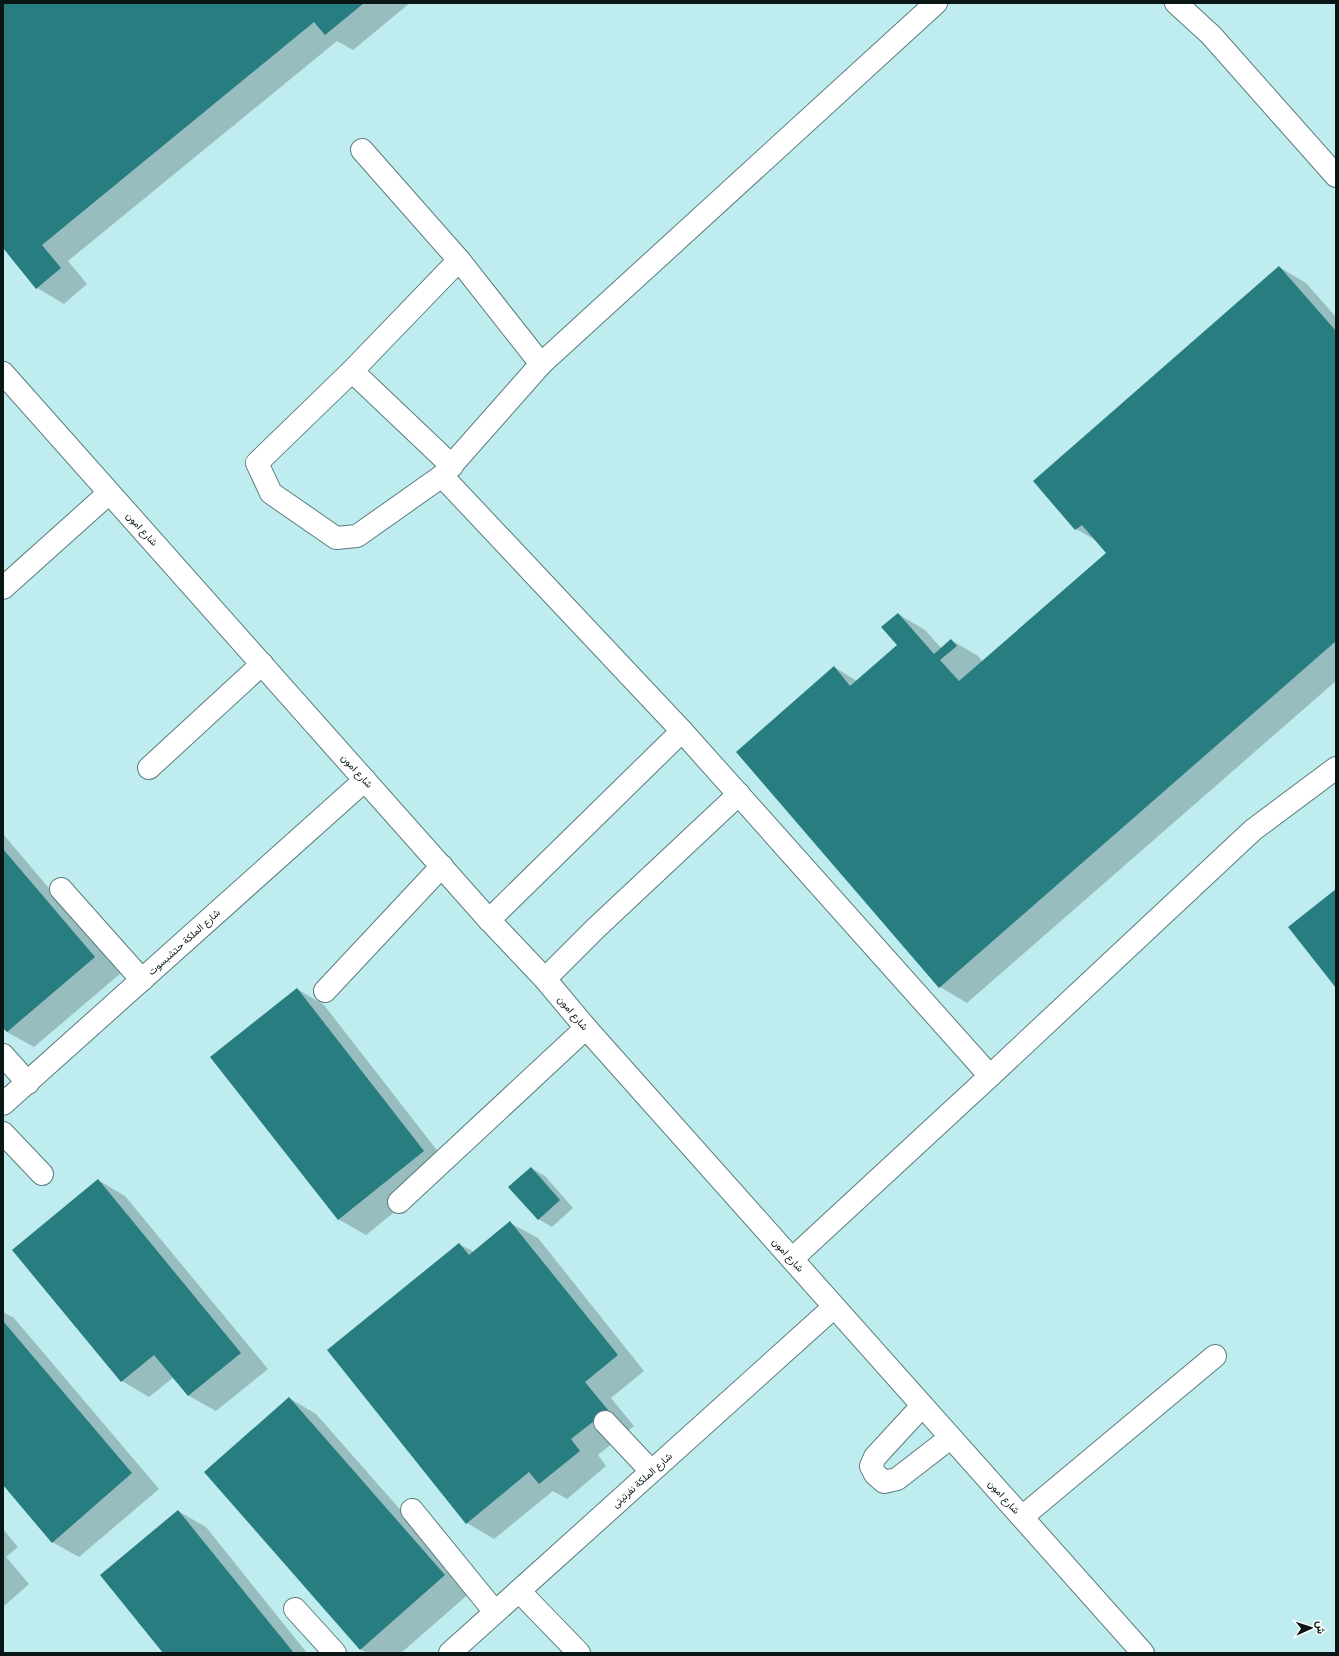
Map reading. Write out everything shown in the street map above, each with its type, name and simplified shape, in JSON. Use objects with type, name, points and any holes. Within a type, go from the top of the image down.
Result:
[{"type":"lane","points":[[459,260],[352,371],[257,463],[271,493],[336,538],[357,536],[447,471],[541,364],[936,3]]},
{"type":"lane","points":[[1176,3],[1211,35],[1336,176]]},
{"type":"lane","points":[[362,150],[459,260],[541,364]]},
{"type":"lane","points":[[352,371],[447,471],[739,794],[990,1076]]},
{"type":"lane","name":"شارع امون","points":[[3,373],[1143,1653]]},
{"type":"lane","points":[[3,588],[109,493]]},
{"type":"lane","points":[[149,768],[262,664]]},
{"type":"lane","points":[[489,920],[682,731]]},
{"type":"lane","points":[[792,1259],[1253,830],[1336,768]]},
{"type":"lane","name":"شارع الملكة حتشبسوت","points":[[3,1104],[365,780]]},
{"type":"lane","points":[[545,980],[596,928],[739,794]]},
{"type":"lane","points":[[325,991],[442,866]]},
{"type":"lane","points":[[61,889],[142,980]]},
{"type":"lane","points":[[399,1202],[586,1028]]},
{"type":"lane","points":[[3,1055],[28,1083]]},
{"type":"lane","points":[[3,1133],[42,1174]]},
{"type":"lane","name":"شارع الملكة نفرتيتى","points":[[450,1653],[834,1307]]},
{"type":"lane","points":[[1022,1517],[1215,1356]]},
{"type":"lane","points":[[922,1406],[875,1456],[871,1466],[875,1474],[884,1482],[897,1479],[950,1438]]},
{"type":"lane","points":[[605,1422],[651,1472]]},
{"type":"lane","points":[[412,1510],[495,1612]]},
{"type":"lane","points":[[519,1591],[579,1653]]},
{"type":"lane","points":[[295,1609],[335,1653]]},
{"type":"shaded area","points":[[3,3],[1336,3],[1336,1653],[3,1653]]},
{"type":"building","points":[[3,3],[364,3],[325,35],[314,22],[42,245],[61,268],[36,289],[3,248]]},
{"type":"building","points":[[1279,266],[1336,331],[1336,641],[939,988],[736,752],[834,666],[850,686],[897,645],[881,627],[898,613],[934,654],[951,639],[957,646],[940,660],[959,681],[1106,553],[1082,525],[1075,530],[1033,481]]},
{"type":"building","points":[[3,849],[95,957],[7,1032],[3,1028]]},
{"type":"building","points":[[1336,889],[1336,988],[1288,927]]},
{"type":"building","points":[[297,988],[424,1151],[338,1220],[210,1057]]},
{"type":"building","points":[[531,1167],[560,1200],[538,1220],[508,1187]]},
{"type":"building","points":[[98,1179],[241,1353],[188,1396],[154,1355],[121,1382],[12,1250]]},
{"type":"building","points":[[510,1221],[618,1355],[585,1382],[608,1410],[571,1439],[580,1451],[539,1484],[529,1472],[466,1524],[327,1350],[459,1243],[469,1255]]},
{"type":"building","points":[[3,1321],[132,1473],[52,1543],[3,1485]]},
{"type":"building","points":[[289,1397],[445,1575],[360,1650],[204,1472]]},
{"type":"building","points":[[178,1510],[294,1653],[163,1653],[100,1575]]}]
